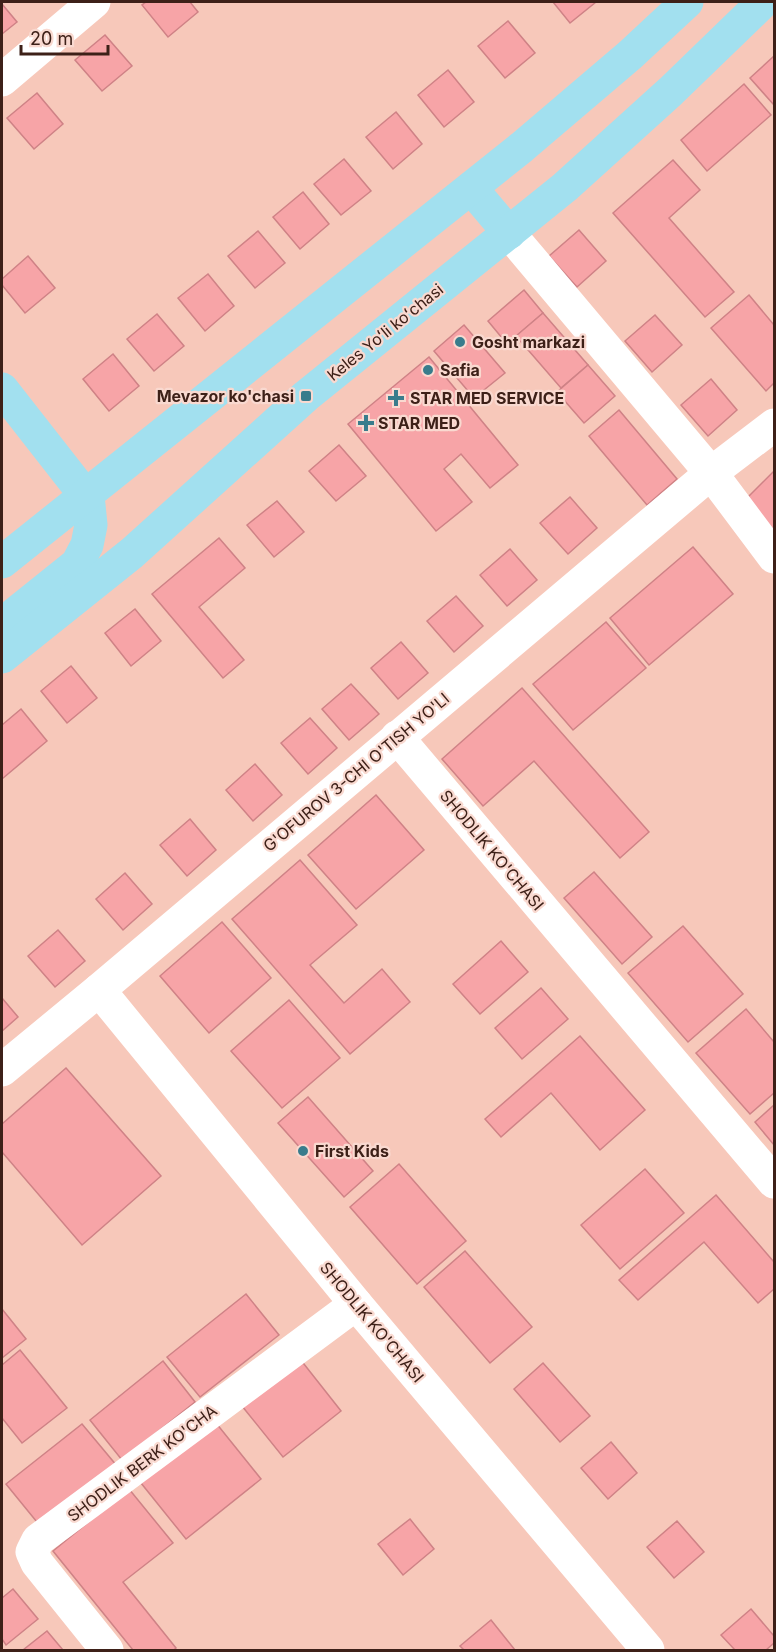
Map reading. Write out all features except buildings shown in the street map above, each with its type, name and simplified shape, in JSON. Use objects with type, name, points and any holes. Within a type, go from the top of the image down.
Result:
[{"type":"main road","points":[[2,562],[522,147],[687,2]]},
{"type":"main road","name":"Keles Yoʻli koʻchasi","points":[[2,657],[132,553],[306,396],[566,187],[654,107],[763,2]]},
{"type":"main road","points":[[471,188],[509,233]]},
{"type":"main road","points":[[2,389],[86,495],[92,525],[87,545],[77,564],[2,624]]},
{"type":"street","points":[[2,80],[94,2]]},
{"type":"street","points":[[509,233],[711,473],[774,557]]},
{"type":"street","name":"G'OFUROV 3-CHI O'TISH YO'LI","points":[[2,1070],[711,473],[774,425]]},
{"type":"street","name":"SHODLIK KO'CHASI","points":[[397,737],[774,1182]]},
{"type":"street","name":"SHODLIK KO'CHASI","points":[[99,990],[356,1304],[648,1650]]},
{"type":"street","name":"SHODLIK BERK KO'CHA","points":[[107,1650],[37,1563],[32,1552],[38,1540],[356,1304]]},
{"type":"place","name":"Gosht markazi","points":[[460,342]]},
{"type":"place","name":"Safia","points":[[428,370]]},
{"type":"place","name":"Mevazor ko'chasi","points":[[306,396]]},
{"type":"place","name":"STAR MED SERVICE","points":[[396,398]]},
{"type":"place","name":"STAR MED","points":[[366,423]]},
{"type":"place","name":"First Kids","points":[[303,1151]]}]
